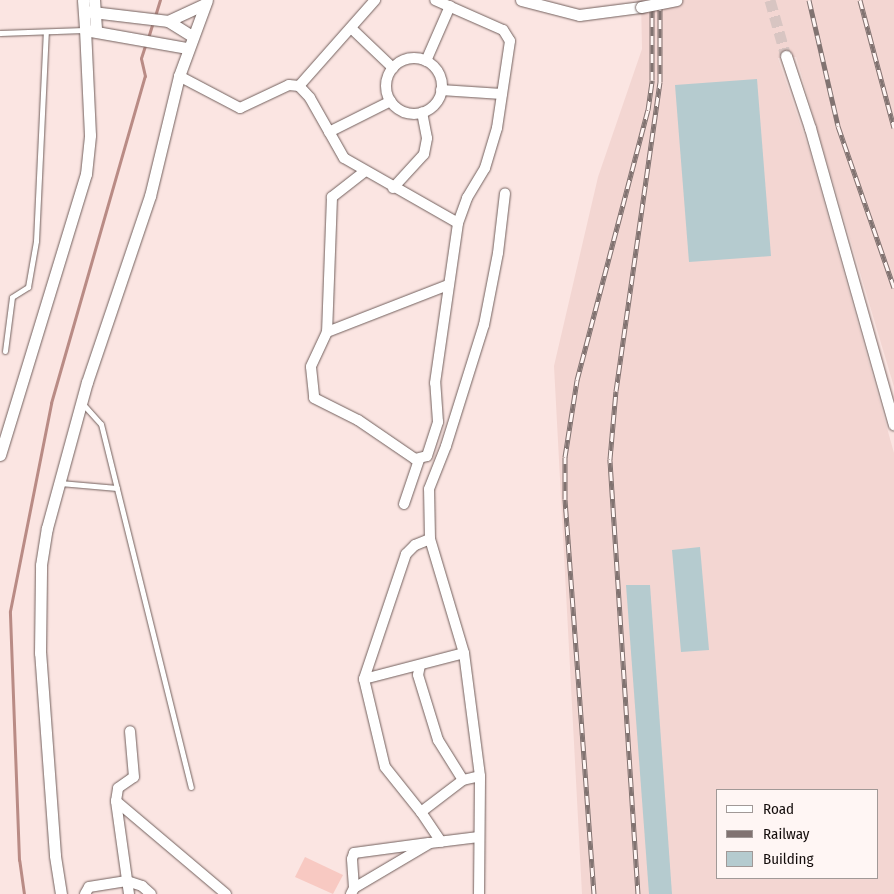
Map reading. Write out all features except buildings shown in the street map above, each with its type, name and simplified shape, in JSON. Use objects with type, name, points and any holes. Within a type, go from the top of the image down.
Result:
[{"type":"street","points":[[299,86],[375,0]]},
{"type":"street","points":[[404,504],[419,460],[427,456],[438,422],[435,383],[458,223],[467,198],[485,168],[502,94],[508,35],[435,0]]},
{"type":"street","points":[[521,0],[579,15],[641,7],[676,0]]},
{"type":"street","points":[[165,21],[206,2]]},
{"type":"street","points":[[61,894],[55,856],[40,653],[41,566],[46,528],[81,403],[150,196],[179,76],[206,2]]},
{"type":"street","points":[[0,455],[86,174],[90,135],[89,6],[122,15],[165,21],[192,36]]},
{"type":"street","points":[[426,61],[450,6]]},
{"type":"street","points":[[351,28],[393,68]]},
{"type":"street","points":[[90,30],[119,33],[188,48]]},
{"type":"street","points":[[786,56],[812,137],[894,424]]},
{"type":"street","points":[[408,59],[426,61],[438,73],[441,90],[436,103],[422,112],[406,112],[391,100],[386,88],[393,68],[408,59]]},
{"type":"street","points":[[179,76],[240,108],[289,85],[299,86],[310,98],[344,158],[364,172],[458,223]]},
{"type":"street","points":[[441,90],[502,94]]},
{"type":"street","points":[[329,132],[391,100]]},
{"type":"street","points":[[393,188],[424,154],[427,138],[422,112]]},
{"type":"street","points":[[364,172],[332,197],[327,332],[325,341],[310,367],[316,401],[358,420],[398,450],[419,460]]},
{"type":"street","points":[[479,894],[480,776],[464,653],[430,539],[429,489],[446,446],[484,325],[505,193]]},
{"type":"street","points":[[327,332],[448,285]]},
{"type":"street","points":[[430,539],[415,545],[406,554],[364,679],[385,767],[442,842]]},
{"type":"street","points":[[364,679],[464,653]]},
{"type":"street","points":[[420,665],[418,675],[438,740],[463,780]]},
{"type":"street","points":[[129,894],[116,801],[118,788],[134,776],[130,731]]},
{"type":"street","points":[[421,812],[463,780],[480,776]]},
{"type":"street","points":[[116,801],[226,894]]},
{"type":"street","points":[[352,891],[352,858],[354,853],[479,837]]},
{"type":"street","points":[[352,891],[430,843]]},
{"type":"street","points":[[85,894],[89,887],[127,881],[142,886],[151,894]]},
{"type":"lane","points":[[0,33],[90,30]]},
{"type":"lane","points":[[5,351],[11,301],[14,295],[28,287],[36,241],[46,32]]},
{"type":"lane","points":[[81,403],[101,424],[191,786]]},
{"type":"lane","points":[[59,483],[117,488]]},
{"type":"shaded area","points":[[641,0],[894,0],[894,387],[796,57],[778,58],[810,153],[894,453],[894,894],[582,894],[554,366],[598,177],[642,49]]},
{"type":"shaded area","points":[[305,857],[343,875],[333,894],[295,877]]},
{"type":"waterway","points":[[155,16],[160,0]]},
{"type":"waterway","points":[[148,38],[153,22]]},
{"type":"waterway","points":[[24,894],[19,860],[10,611],[51,403],[145,76],[141,58],[146,43]]},
{"type":"tunnel","points":[[770,0],[786,56]]},
{"type":"railway","points":[[594,894],[565,499],[565,457],[577,380],[648,110],[652,80],[652,0]]},
{"type":"railway","points":[[638,894],[610,459],[616,391],[660,82],[660,0]]},
{"type":"railway","points":[[809,0],[838,126],[894,288]]},
{"type":"railway","points":[[860,0],[894,128]]}]
